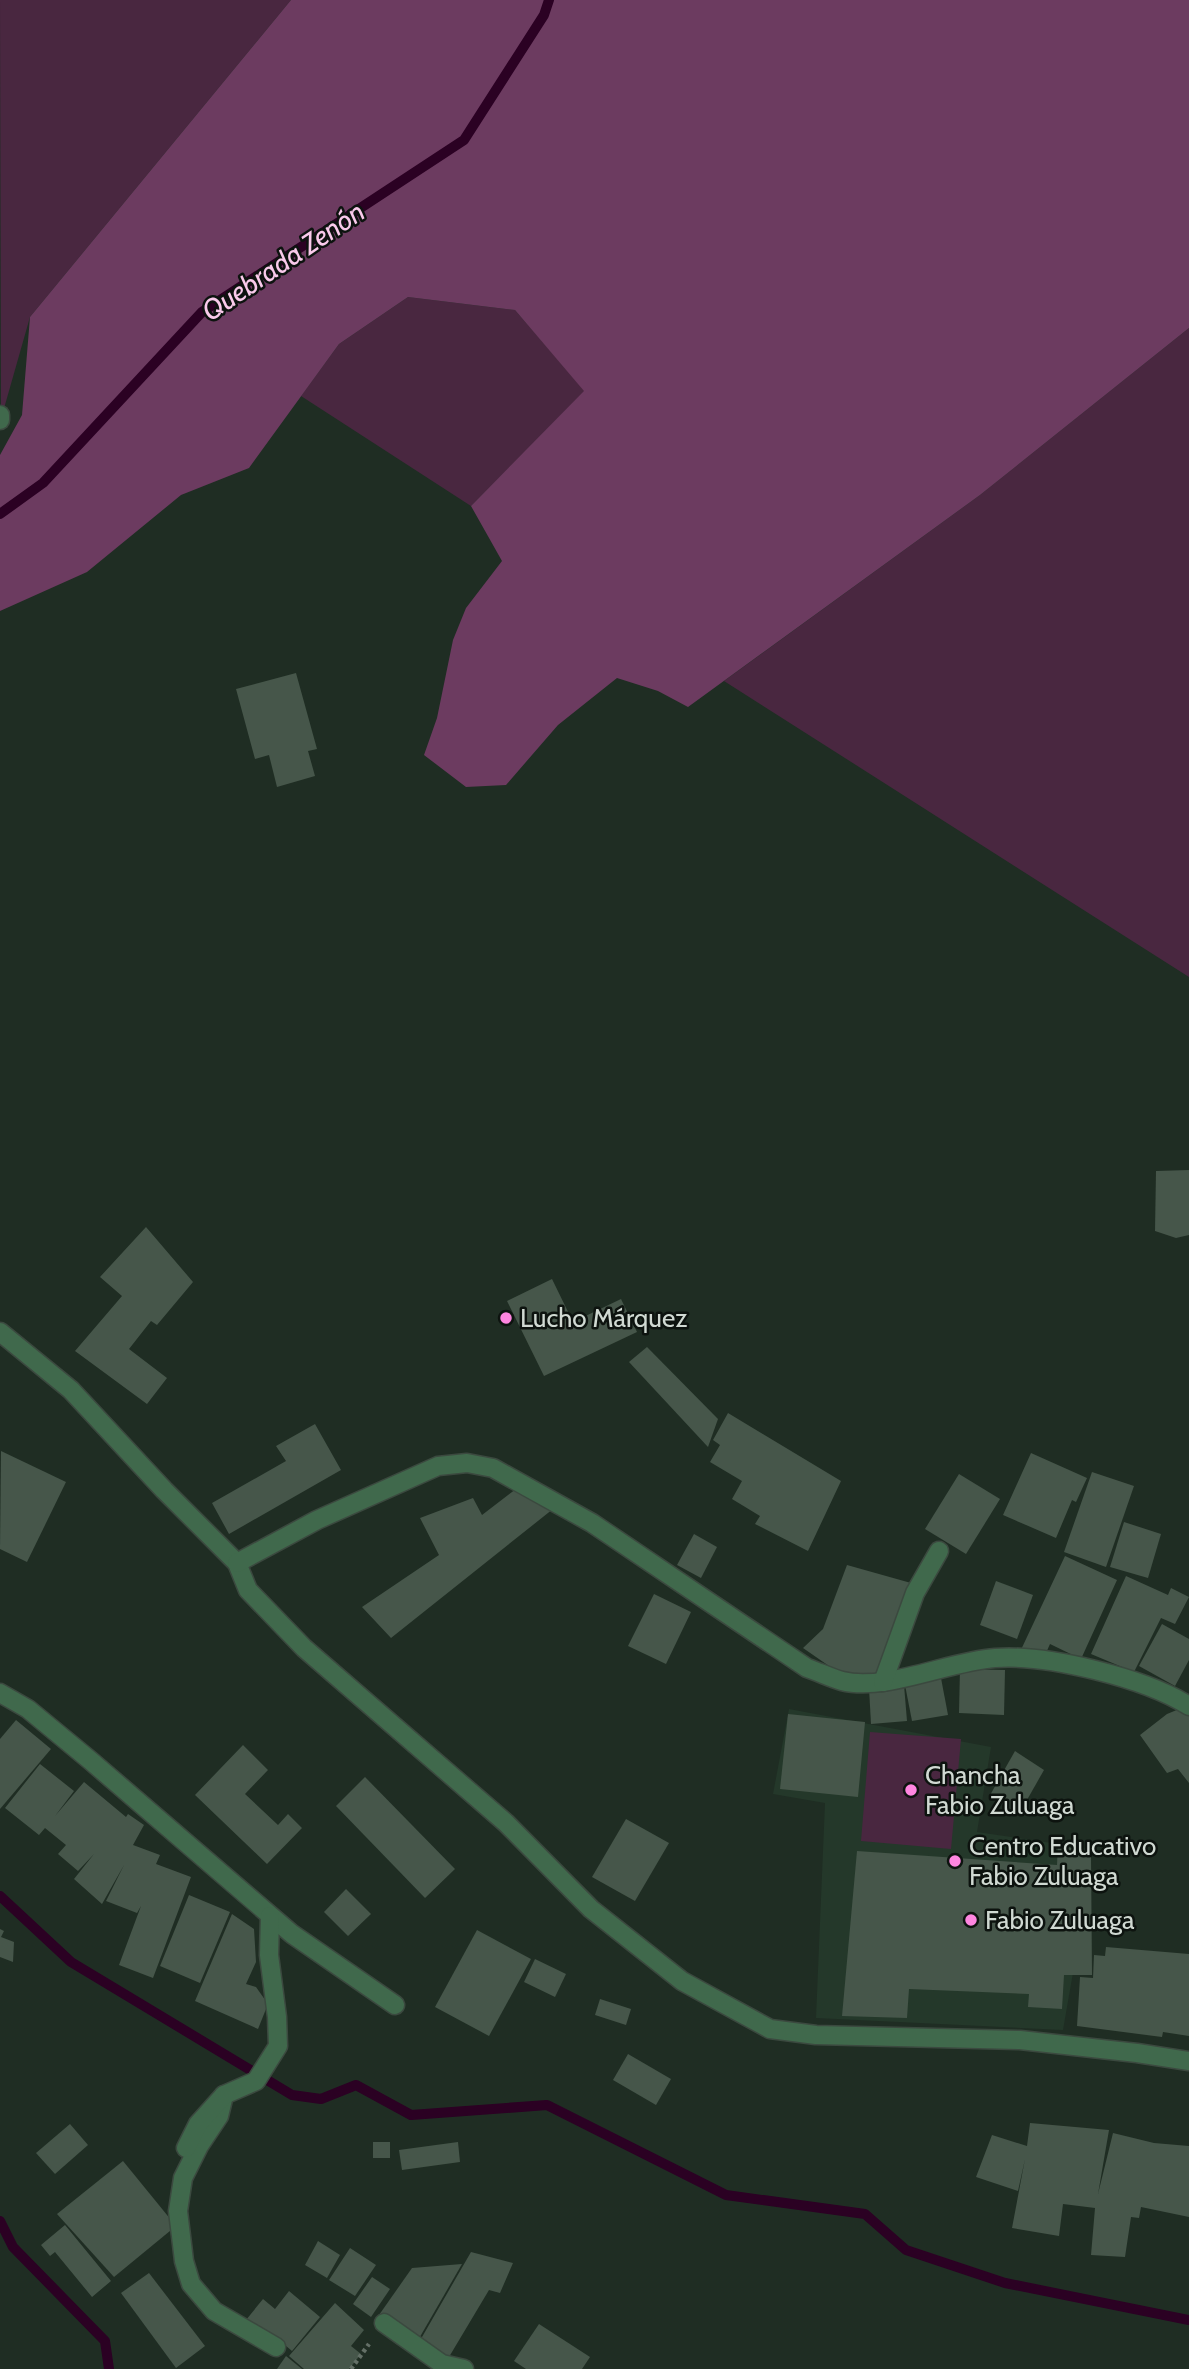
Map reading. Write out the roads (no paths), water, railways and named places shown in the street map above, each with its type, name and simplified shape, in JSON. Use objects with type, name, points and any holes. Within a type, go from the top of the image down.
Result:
[{"type":"street","points":[[0,415],[0,420]]},
{"type":"street","points":[[0,1332],[71,1390],[164,1490],[237,1563],[247,1590],[304,1648],[506,1823],[591,1909],[682,1981],[770,2029],[816,2035],[1020,2040],[1137,2053],[1189,2062]]},
{"type":"street","points":[[237,1563],[317,1520],[438,1466],[467,1463],[493,1468],[592,1523],[807,1668],[844,1682],[883,1682],[995,1658],[1061,1662],[1148,1686],[1189,1706]]},
{"type":"street","points":[[883,1682],[915,1593],[939,1551]]},
{"type":"street","points":[[0,1693],[28,1709],[81,1752],[292,1934],[395,2005]]},
{"type":"street","points":[[184,2152],[198,2124],[224,2095],[256,2081],[278,2046],[269,1955],[270,1916]]},
{"type":"street","points":[[224,2095],[219,2116],[199,2146],[183,2178],[178,2211],[184,2261],[191,2284],[214,2311],[276,2347]]},
{"type":"street","points":[[384,2323],[443,2364],[464,2369]]},
{"type":"waterway","name":"Quebrada Zenón","points":[[0,514],[43,483],[202,312],[464,140],[544,15],[549,0]]},
{"type":"waterway","points":[[0,1896],[71,1962],[292,2095],[321,2099],[356,2085],[411,2115],[547,2105],[726,2195],[865,2214],[906,2250],[1005,2283],[1189,2320]]},
{"type":"waterway","points":[[0,2221],[13,2247],[105,2341],[109,2369]]},
{"type":"place","name":"Lucho Márquez","points":[[506,1318]]},
{"type":"place","name":"Chancha Fabio Zuluaga","points":[[911,1790]]},
{"type":"place","name":"Centro Educativo Fabio Zuluaga","points":[[955,1861]]},
{"type":"place","name":"Fabio Zuluaga","points":[[971,1920]]}]
